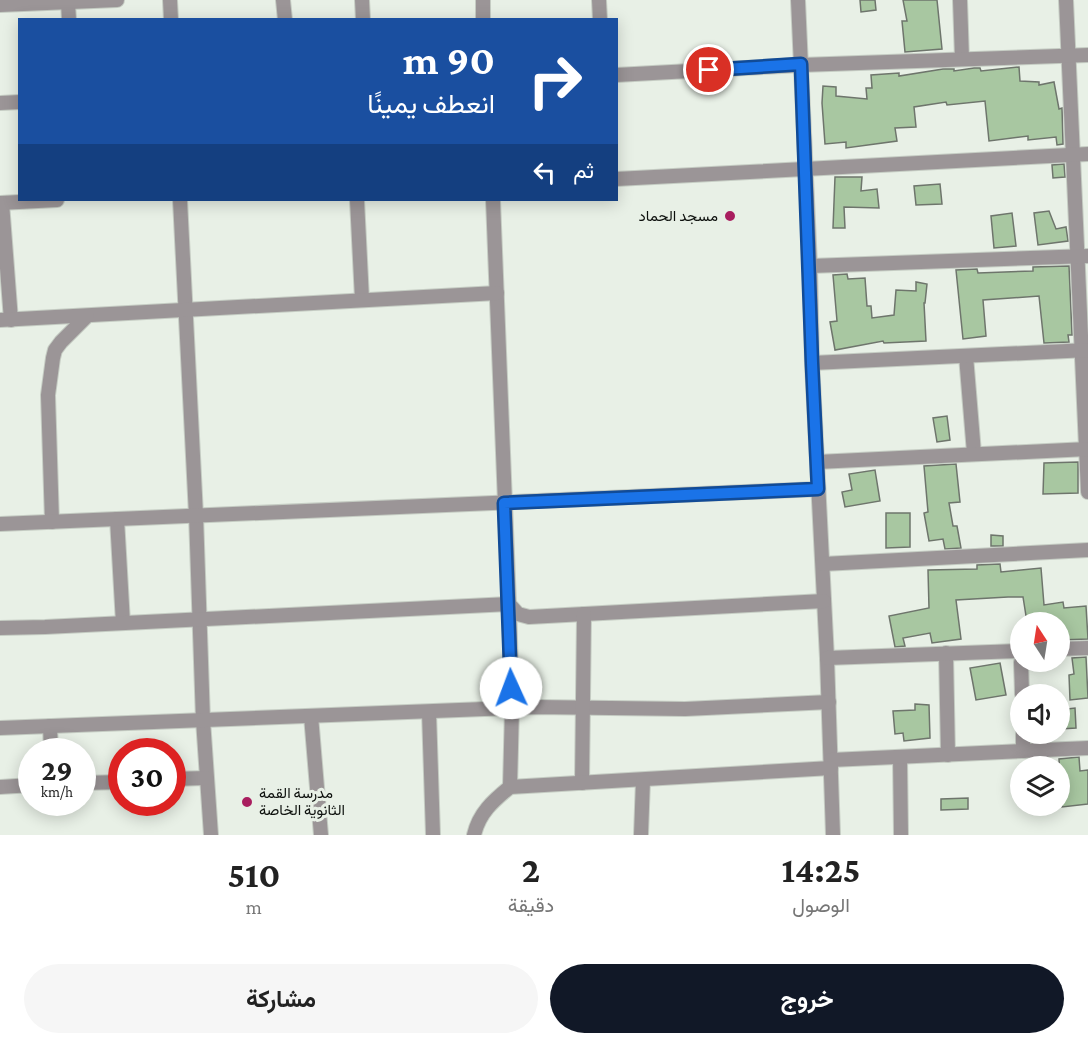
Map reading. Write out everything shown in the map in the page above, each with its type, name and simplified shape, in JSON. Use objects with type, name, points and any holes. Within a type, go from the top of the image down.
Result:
[{"type":"street","points":[[0,5],[117,0]]},
{"type":"street","points":[[170,0],[171,18]]},
{"type":"street","points":[[283,0],[285,18]]},
{"type":"street","points":[[362,0],[363,18]]},
{"type":"street","points":[[483,0],[483,18]]},
{"type":"street","points":[[599,0],[600,18]]},
{"type":"street","points":[[798,0],[833,835]]},
{"type":"street","points":[[960,0],[962,59]]},
{"type":"street","points":[[1066,0],[1073,154],[1083,256],[1088,492]]},
{"type":"street","points":[[68,3],[69,18]]},
{"type":"street","points":[[618,75],[801,64],[1088,55]]},
{"type":"street","points":[[0,103],[18,102]]},
{"type":"street","points":[[618,179],[1088,154]]},
{"type":"street","points":[[38,201],[1,203],[5,320],[497,293]]},
{"type":"street","points":[[180,201],[196,515],[203,720],[211,835]]},
{"type":"street","points":[[357,201],[362,299]]},
{"type":"street","points":[[493,201],[509,604],[512,708],[510,787]]},
{"type":"street","points":[[810,266],[1083,256]]},
{"type":"street","points":[[52,522],[48,395],[53,358],[61,342],[87,316]]},
{"type":"street","points":[[812,363],[1085,350]]},
{"type":"street","points":[[966,356],[974,453]]},
{"type":"street","points":[[817,462],[1087,449]]},
{"type":"street","points":[[0,524],[818,489]]},
{"type":"street","points":[[117,519],[123,623]]},
{"type":"street","points":[[823,564],[1088,550]]},
{"type":"street","points":[[509,604],[518,614],[529,617],[824,601]]},
{"type":"street","points":[[0,628],[509,604]]},
{"type":"street","points":[[582,783],[584,614]]},
{"type":"street","points":[[1070,649],[1088,648]]},
{"type":"street","points":[[827,658],[1010,651]]},
{"type":"street","points":[[946,653],[948,755]]},
{"type":"street","points":[[0,728],[512,708],[685,709],[829,702]]},
{"type":"street","points":[[429,711],[433,835]]},
{"type":"street","points":[[311,716],[321,835]]},
{"type":"street","points":[[50,726],[50,738]]},
{"type":"street","points":[[1023,744],[1023,751]]},
{"type":"street","points":[[474,835],[480,816],[510,787],[643,780],[900,757],[1088,748]]},
{"type":"street","points":[[900,757],[901,835]]},
{"type":"street","points":[[186,779],[206,778]]},
{"type":"street","points":[[641,835],[643,780]]},
{"type":"street","points":[[0,787],[18,786]]},
{"type":"building","points":[[860,0],[875,0],[876,10],[861,12]]},
{"type":"building","points":[[903,0],[937,0],[942,49],[905,52],[902,21],[907,21]]},
{"type":"building","points":[[1019,67],[1020,81],[1039,82],[1039,85],[1054,82],[1059,109],[1062,108],[1063,144],[1057,145],[1056,137],[1028,140],[1028,136],[989,141],[985,101],[947,105],[946,102],[914,107],[916,127],[895,128],[897,141],[846,148],[846,142],[825,144],[823,86],[836,87],[836,96],[867,99],[866,88],[872,88],[871,75],[899,73],[899,76],[943,69],[954,69],[954,71],[980,68],[981,71]]},
{"type":"building","points":[[1064,164],[1065,177],[1053,178],[1052,165]]},
{"type":"building","points":[[835,177],[862,177],[861,191],[877,189],[879,208],[844,207],[845,228],[833,228]]},
{"type":"building","points":[[940,184],[942,204],[916,205],[914,186]]},
{"type":"building","points":[[1049,211],[1056,229],[1066,227],[1068,241],[1038,245],[1034,213]]},
{"type":"building","points":[[1012,213],[1016,246],[994,248],[991,216]]},
{"type":"building","points":[[1069,266],[1072,335],[1068,335],[1069,342],[1044,343],[1039,296],[983,300],[986,336],[963,339],[956,270],[977,269],[978,273],[1033,271],[1033,267]]},
{"type":"building","points":[[847,274],[848,279],[865,278],[867,306],[871,306],[872,318],[894,315],[896,290],[916,291],[916,282],[927,284],[924,303],[926,341],[884,343],[883,341],[835,350],[830,322],[837,321],[833,275]]},
{"type":"building","points":[[947,416],[950,440],[937,442],[933,418]]},
{"type":"building","points":[[1078,462],[1078,493],[1043,494],[1044,463]]},
{"type":"building","points":[[956,464],[960,502],[949,503],[953,526],[957,526],[961,548],[945,549],[943,539],[929,541],[924,513],[928,512],[924,466]]},
{"type":"building","points":[[875,470],[880,501],[845,507],[842,492],[852,490],[849,474]]},
{"type":"building","points":[[886,513],[910,513],[910,547],[886,548]]},
{"type":"building","points":[[991,535],[1003,536],[1003,546],[991,546]]},
{"type":"building","points":[[1000,564],[1001,572],[1041,568],[1044,605],[1063,602],[1064,608],[1086,606],[1088,639],[1070,640],[1070,612],[1025,612],[1023,597],[1008,597],[956,600],[961,639],[932,643],[930,633],[903,638],[905,646],[895,647],[889,616],[929,608],[928,570],[977,569],[977,565]]},
{"type":"building","points":[[1086,657],[1088,698],[1070,700],[1069,675],[1074,674],[1072,658]]},
{"type":"building","points":[[1000,663],[1006,695],[976,700],[970,668]]},
{"type":"building","points":[[915,704],[929,705],[930,738],[904,741],[903,733],[895,734],[893,711],[915,710]]},
{"type":"building","points":[[1075,708],[1076,728],[1070,728],[1070,709]]},
{"type":"building","points":[[1079,757],[1080,771],[1088,770],[1088,804],[1070,806],[1070,758]]},
{"type":"building","points":[[968,798],[968,809],[941,810],[941,799]]},
{"type":"place","name":"مسجد الحماد","points":[[730,216]]},
{"type":"place","name":"مدرسة القمة الثانوية الخاصة","points":[[247,802]]},
{"type":"route","points":[[511,688],[504,503],[818,489],[801,64],[709,70]]}]
